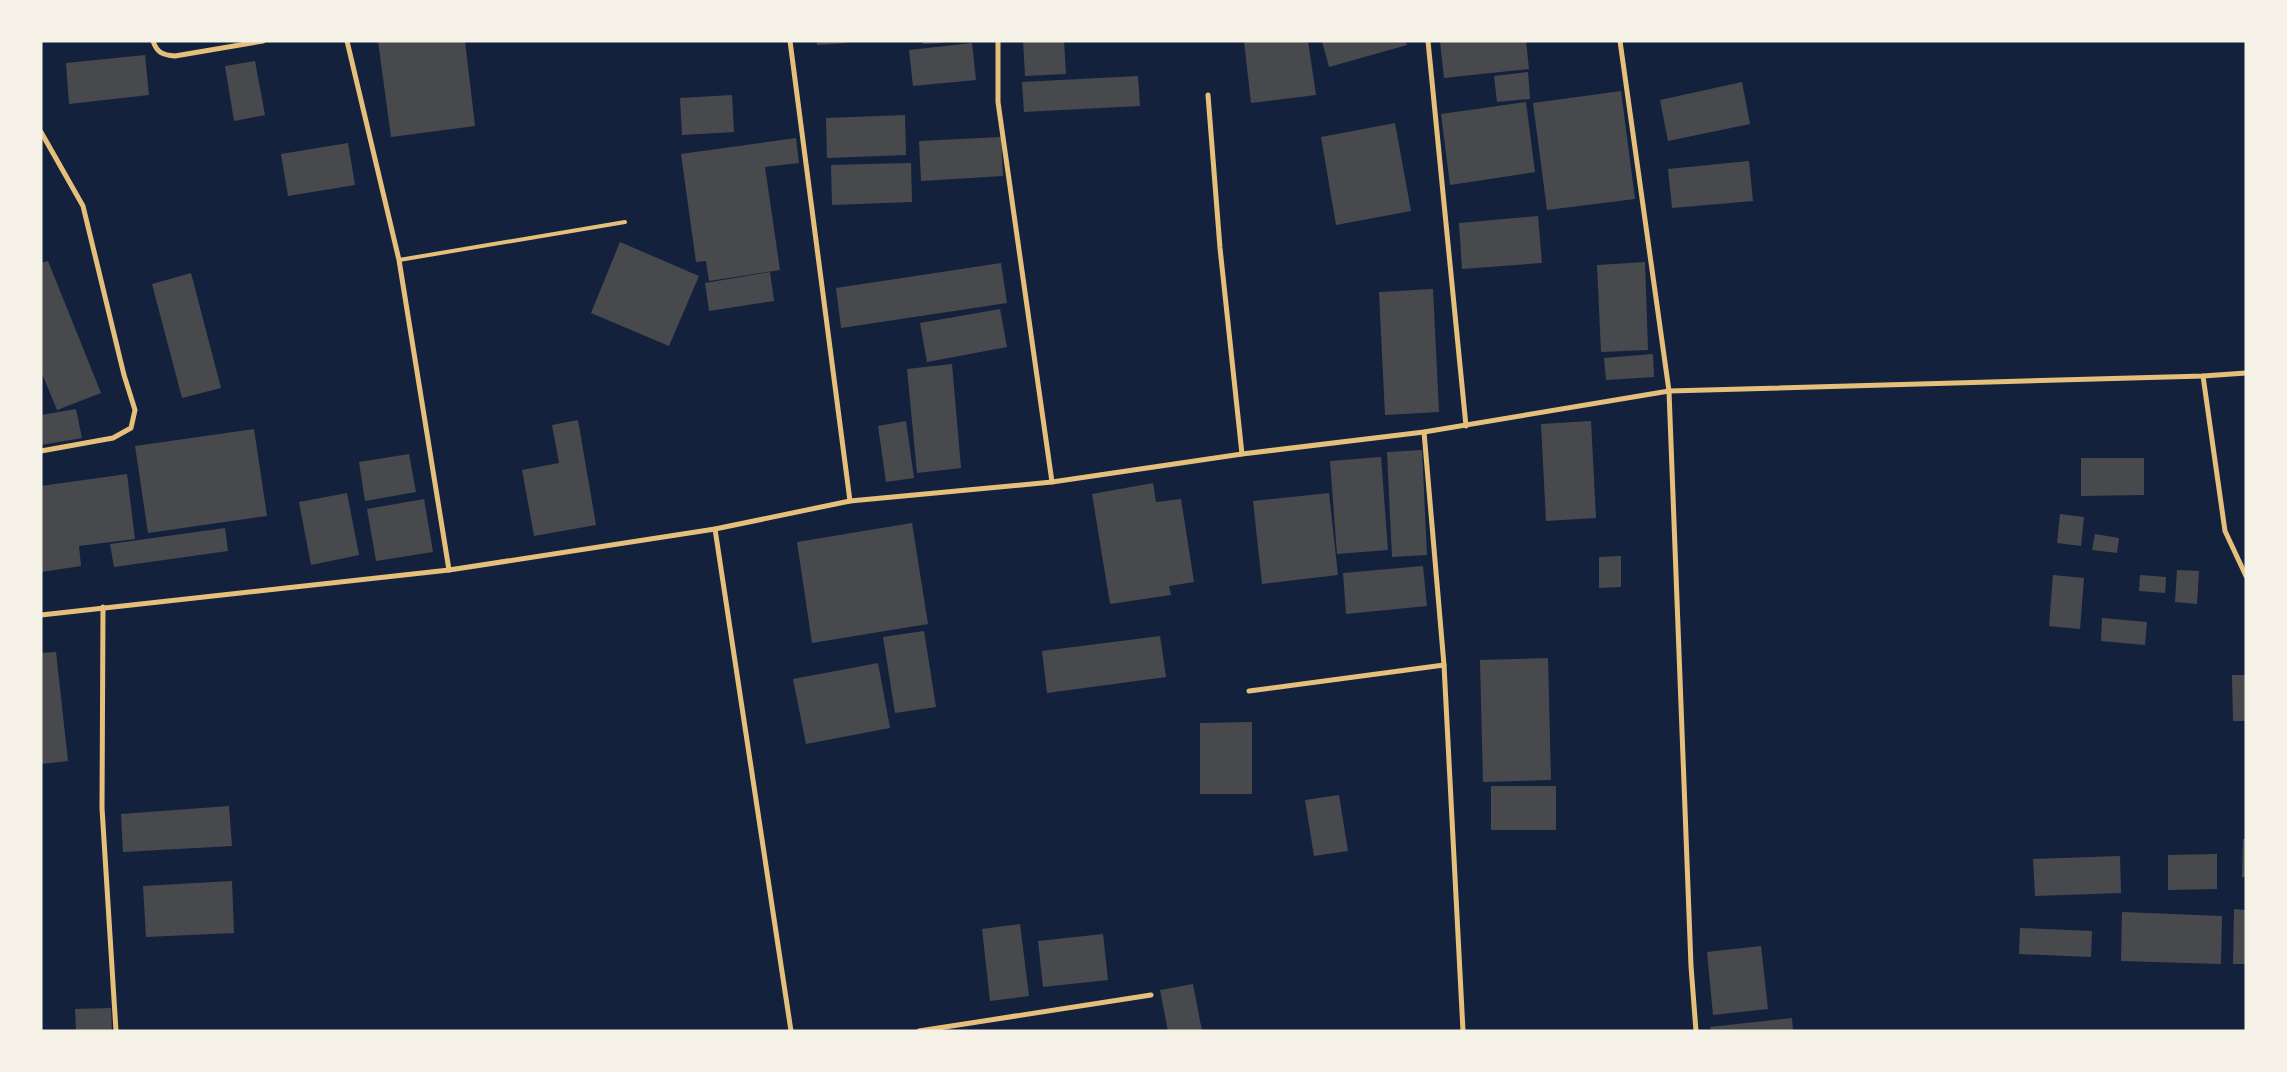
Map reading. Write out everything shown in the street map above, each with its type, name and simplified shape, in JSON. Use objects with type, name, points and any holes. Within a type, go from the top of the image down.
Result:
[{"type":"street","points":[[153,41],[155,48],[162,54],[175,56],[264,41]]},
{"type":"street","points":[[347,41],[399,260],[449,570]]},
{"type":"street","points":[[790,41],[850,500]]},
{"type":"street","points":[[998,41],[998,102],[1052,482]]},
{"type":"street","points":[[1428,41],[1466,426]]},
{"type":"street","points":[[1620,41],[1668,391],[1691,966],[1696,1031]]},
{"type":"street","points":[[1208,95],[1220,248],[1242,454]]},
{"type":"street","points":[[41,132],[83,206],[124,375],[135,410],[131,428],[113,438],[41,451]]},
{"type":"street","points":[[41,615],[449,570],[715,529],[850,500],[1052,482],[1242,454],[1466,426],[1668,391],[2203,376],[2246,373]]},
{"type":"street","points":[[2203,376],[2225,531],[2246,576]]},
{"type":"street","points":[[1424,432],[1444,665],[1463,1031]]},
{"type":"street","points":[[715,529],[792,1031]]},
{"type":"street","points":[[103,607],[102,808],[116,1031]]},
{"type":"street","points":[[1249,691],[1444,665]]},
{"type":"street","points":[[919,1031],[1151,995]]},
{"type":"lane","points":[[399,260],[626,222]]},
{"type":"building","points":[[378,41],[465,41],[475,126],[391,137]]},
{"type":"building","points":[[817,41],[846,41],[846,43],[817,45]]},
{"type":"building","points":[[923,41],[943,41],[943,43],[923,44]]},
{"type":"building","points":[[1023,41],[1064,41],[1066,74],[1025,76]]},
{"type":"building","points":[[1244,41],[1308,41],[1316,95],[1251,103]]},
{"type":"building","points":[[1322,41],[1405,41],[1407,45],[1329,67]]},
{"type":"building","points":[[1440,41],[1526,41],[1529,69],[1444,78]]},
{"type":"building","points":[[972,43],[976,80],[913,86],[909,50]]},
{"type":"building","points":[[145,55],[149,95],[69,104],[66,63]]},
{"type":"building","points":[[255,61],[265,115],[234,121],[225,66]]},
{"type":"building","points":[[1528,72],[1530,99],[1497,102],[1494,76]]},
{"type":"building","points":[[1138,76],[1140,106],[1024,112],[1022,82]]},
{"type":"building","points":[[1742,82],[1750,124],[1668,141],[1660,100]]},
{"type":"building","points":[[1621,91],[1635,199],[1547,210],[1533,103]]},
{"type":"building","points":[[732,95],[734,132],[682,135],[680,98]]},
{"type":"building","points":[[1526,102],[1535,172],[1450,185],[1441,114]]},
{"type":"building","points":[[905,115],[906,155],[827,158],[826,118]]},
{"type":"building","points":[[1395,123],[1411,211],[1336,225],[1321,137]]},
{"type":"building","points":[[1001,137],[1003,176],[921,181],[919,141]]},
{"type":"building","points":[[796,138],[799,163],[765,167],[780,270],[709,281],[706,261],[696,262],[681,154]]},
{"type":"building","points":[[348,143],[355,185],[288,196],[281,154]]},
{"type":"building","points":[[1749,161],[1753,201],[1672,208],[1668,169]]},
{"type":"building","points":[[911,163],[912,202],[832,205],[831,165]]},
{"type":"building","points":[[1538,216],[1542,263],[1462,269],[1459,223]]},
{"type":"building","points":[[620,242],[699,276],[669,346],[591,313]]},
{"type":"building","points":[[48,261],[101,393],[57,410],[41,371],[41,263]]},
{"type":"building","points":[[1645,262],[1648,350],[1601,352],[1597,265]]},
{"type":"building","points":[[1001,263],[1007,303],[841,328],[836,288]]},
{"type":"building","points":[[770,272],[774,301],[709,311],[705,283]]},
{"type":"building","points":[[191,273],[221,388],[182,398],[152,284]]},
{"type":"building","points":[[1433,289],[1439,412],[1385,415],[1379,292]]},
{"type":"building","points":[[1000,309],[1007,347],[927,362],[920,323]]},
{"type":"building","points":[[1653,354],[1654,377],[1606,380],[1604,358]]},
{"type":"building","points":[[952,364],[961,468],[917,473],[907,369]]},
{"type":"building","points":[[76,409],[82,438],[41,445],[41,415]]},
{"type":"building","points":[[578,420],[596,525],[534,536],[522,470],[559,463],[552,425]]},
{"type":"building","points":[[906,421],[914,478],[886,482],[878,426]]},
{"type":"building","points":[[1591,421],[1596,518],[1546,521],[1541,424]]},
{"type":"building","points":[[254,429],[267,516],[148,533],[135,446]]},
{"type":"building","points":[[1422,450],[1427,555],[1392,557],[1387,452]]},
{"type":"building","points":[[409,454],[416,492],[365,501],[359,462]]},
{"type":"building","points":[[1381,457],[1388,550],[1337,554],[1330,461]]},
{"type":"building","points":[[2081,458],[2144,458],[2144,495],[2081,496]]},
{"type":"building","points":[[127,474],[135,539],[79,546],[81,566],[41,572],[41,486]]},
{"type":"building","points":[[1153,483],[1156,502],[1181,499],[1194,582],[1169,586],[1171,595],[1110,604],[1092,494]]},
{"type":"building","points":[[347,493],[359,555],[311,565],[299,502]]},
{"type":"building","points":[[1329,493],[1338,575],[1262,584],[1253,501]]},
{"type":"building","points":[[424,499],[433,552],[376,561],[367,509]]},
{"type":"building","points":[[2060,514],[2084,517],[2081,546],[2057,543]]},
{"type":"building","points":[[912,523],[928,624],[812,643],[797,542]]},
{"type":"building","points":[[225,528],[228,551],[114,567],[110,544]]},
{"type":"building","points":[[2095,534],[2119,538],[2117,553],[2092,550]]},
{"type":"building","points":[[1621,556],[1621,587],[1599,588],[1599,557]]},
{"type":"building","points":[[1423,566],[1427,606],[1346,614],[1343,573]]},
{"type":"building","points":[[2177,570],[2199,571],[2197,604],[2175,602]]},
{"type":"building","points":[[2053,575],[2084,578],[2080,629],[2049,626]]},
{"type":"building","points":[[2140,575],[2166,577],[2165,593],[2139,591]]},
{"type":"building","points":[[2102,618],[2147,622],[2145,645],[2101,641]]},
{"type":"building","points":[[924,631],[936,707],[895,713],[883,637]]},
{"type":"building","points":[[1160,636],[1166,677],[1047,693],[1042,651]]},
{"type":"building","points":[[56,652],[68,761],[41,764],[41,653]]},
{"type":"building","points":[[1548,658],[1551,780],[1483,782],[1480,660]]},
{"type":"building","points":[[878,663],[890,728],[806,744],[793,679]]},
{"type":"building","points":[[2232,675],[2246,675],[2246,721],[2233,721]]},
{"type":"building","points":[[1252,722],[1252,794],[1200,794],[1200,723]]},
{"type":"building","points":[[1491,786],[1556,786],[1556,830],[1491,830]]},
{"type":"building","points":[[1339,795],[1348,851],[1314,856],[1305,800]]},
{"type":"building","points":[[229,806],[232,846],[123,852],[121,814]]},
{"type":"building","points":[[2243,839],[2246,839],[2246,877],[2242,877]]},
{"type":"building","points":[[2217,854],[2217,889],[2168,890],[2168,855]]},
{"type":"building","points":[[2120,856],[2121,893],[2035,896],[2033,859]]},
{"type":"building","points":[[232,881],[234,933],[146,937],[143,886]]},
{"type":"building","points":[[2234,909],[2246,910],[2246,964],[2233,964]]},
{"type":"building","points":[[2122,912],[2222,916],[2221,964],[2121,961]]},
{"type":"building","points":[[1020,924],[1029,996],[990,1001],[982,929]]},
{"type":"building","points":[[2020,928],[2092,931],[2091,957],[2019,954]]},
{"type":"building","points":[[1103,934],[1108,980],[1043,987],[1038,941]]},
{"type":"building","points":[[1761,946],[1768,1009],[1713,1015],[1707,952]]},
{"type":"building","points":[[1193,984],[1202,1031],[1168,1031],[1160,990]]},
{"type":"building","points":[[111,1008],[112,1031],[76,1031],[75,1009]]},
{"type":"building","points":[[1792,1018],[1793,1031],[1711,1031],[1710,1027]]}]
